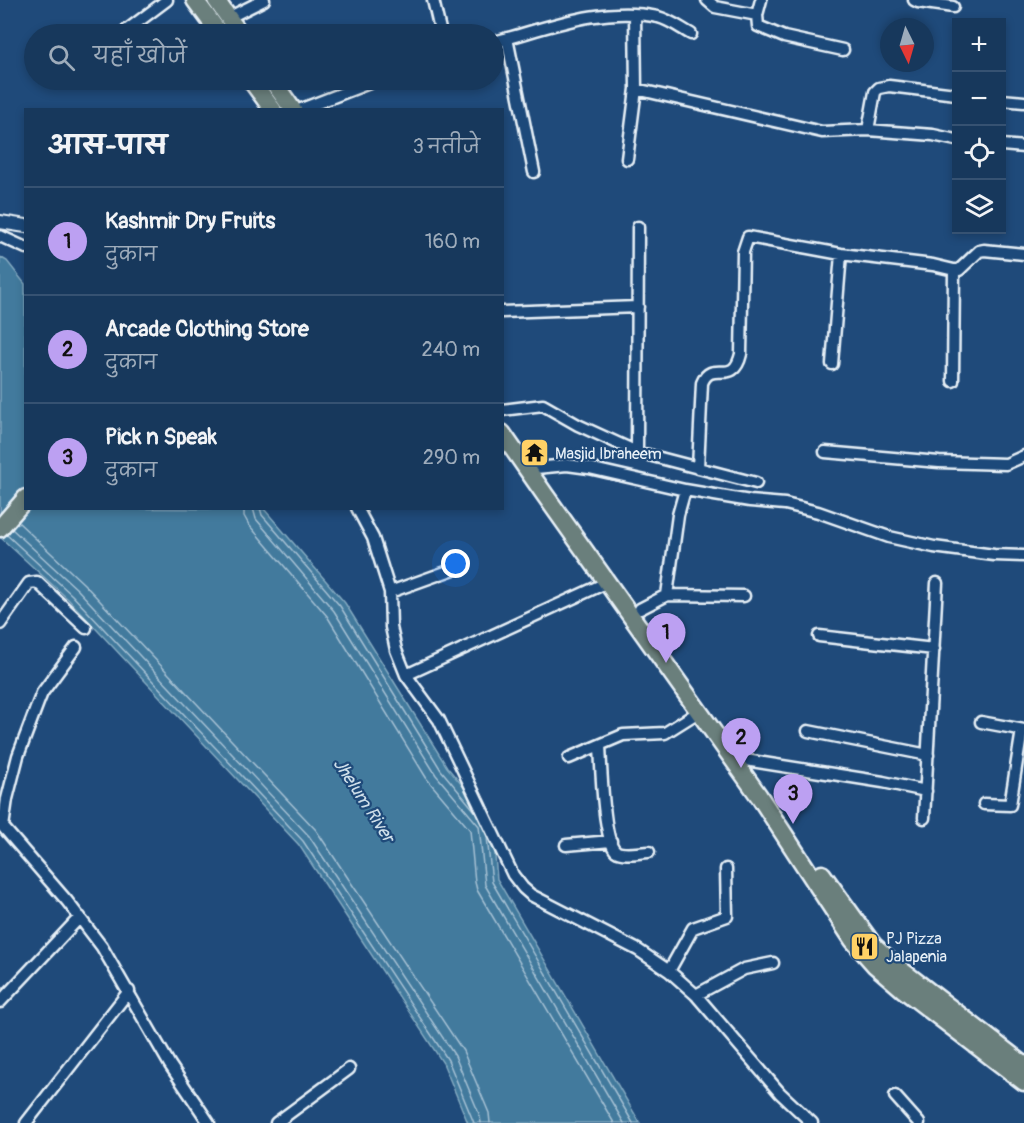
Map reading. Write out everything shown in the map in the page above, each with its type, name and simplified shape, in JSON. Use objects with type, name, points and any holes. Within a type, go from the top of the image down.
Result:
[{"type":"main road","points":[[195,0],[212,24]]},
{"type":"main road","points":[[216,0],[232,24]]},
{"type":"main road","points":[[258,90],[272,108]]},
{"type":"main road","points":[[279,90],[292,108]]},
{"type":"main road","points":[[504,422],[640,609],[873,945],[917,984],[1024,1065]]},
{"type":"main road","points":[[507,447],[608,582],[700,711],[759,796],[853,940],[904,990],[1024,1082]]},
{"type":"main road","points":[[5,522],[24,500]]},
{"type":"street","points":[[135,24],[167,0]]},
{"type":"street","points":[[228,18],[264,0]]},
{"type":"street","points":[[433,0],[439,24]]},
{"type":"street","points":[[609,0],[610,13]]},
{"type":"street","points":[[707,0],[715,7],[757,15]]},
{"type":"street","points":[[761,0],[757,15],[758,26],[784,37],[843,50]]},
{"type":"street","points":[[914,0],[953,7]]},
{"type":"street","points":[[504,39],[553,25],[610,13],[658,17],[691,34]]},
{"type":"street","points":[[627,159],[636,89],[635,15]]},
{"type":"street","points":[[507,38],[534,172]]},
{"type":"street","points":[[868,130],[875,92],[879,88],[889,86],[952,93]]},
{"type":"street","points":[[636,89],[822,132],[868,130],[933,135],[952,139]]},
{"type":"street","points":[[304,108],[351,90]]},
{"type":"street","points":[[1006,100],[1024,102]]},
{"type":"street","points":[[1006,145],[1024,147]]},
{"type":"street","points":[[0,222],[24,226]]},
{"type":"street","points":[[637,452],[638,227]]},
{"type":"street","points":[[0,236],[24,247]]},
{"type":"street","points":[[698,468],[702,383],[705,376],[710,373],[729,372],[739,364],[743,252],[747,238],[753,236],[841,254],[933,265],[954,270],[959,270],[979,251],[1024,254]]},
{"type":"street","points":[[832,364],[841,254]]},
{"type":"street","points":[[953,381],[954,270]]},
{"type":"street","points":[[504,312],[638,307]]},
{"type":"street","points":[[504,410],[543,405],[578,425],[637,452],[756,483]]},
{"type":"street","points":[[825,452],[939,462],[1006,464],[1024,456]]},
{"type":"street","points":[[536,468],[576,466],[685,490],[750,501],[785,504],[818,512],[889,537],[934,547],[994,555],[1024,556]]},
{"type":"street","points":[[667,595],[678,515],[685,490]]},
{"type":"street","points":[[358,510],[373,538],[390,592],[391,627],[396,650],[406,675],[439,720],[513,875],[531,895],[638,950],[669,970],[696,995],[780,1093],[812,1123]]},
{"type":"street","points":[[390,592],[457,568]]},
{"type":"street","points":[[0,624],[30,583],[38,582],[86,628]]},
{"type":"street","points":[[406,675],[608,582]]},
{"type":"street","points":[[924,818],[938,583]]},
{"type":"street","points":[[640,609],[667,595],[744,596]]},
{"type":"street","points":[[819,636],[934,649]]},
{"type":"street","points":[[76,647],[42,693],[18,756],[1,827],[18,843],[102,947],[170,1065],[208,1123]]},
{"type":"street","points":[[569,758],[627,734],[665,732],[700,711]]},
{"type":"street","points":[[981,722],[1023,730],[1010,805],[984,804]]},
{"type":"street","points":[[808,731],[928,755]]},
{"type":"street","points":[[600,745],[605,815],[615,850],[649,852]]},
{"type":"street","points":[[745,760],[926,791]]},
{"type":"street","points":[[566,845],[611,840]]},
{"type":"street","points":[[669,970],[693,928],[720,920],[728,914],[726,869]]},
{"type":"street","points":[[0,1002],[80,917]]},
{"type":"street","points":[[696,995],[744,969],[773,963]]},
{"type":"street","points":[[26,1123],[129,991]]},
{"type":"street","points":[[276,1123],[349,1069]]},
{"type":"street","points":[[894,1096],[919,1123]]},
{"type":"water","name":"Jhelum River","points":[[0,257],[7,261],[24,283],[24,510],[265,510],[345,603],[447,767],[492,821],[497,879],[640,1123],[468,1123],[443,1063],[299,845],[68,599],[0,537]]},
{"type":"place","name":"Masjid Ibraheem","points":[[534,453]]},
{"type":"place","name":"Kashmir Dry Fruits","points":[[666,663]]},
{"type":"place","name":"Arcade Clothing Store","points":[[741,768]]},
{"type":"place","name":"Pick n Speak","points":[[793,824]]},
{"type":"place","name":"PJ Pizza Jalapenia","points":[[865,947]]}]
